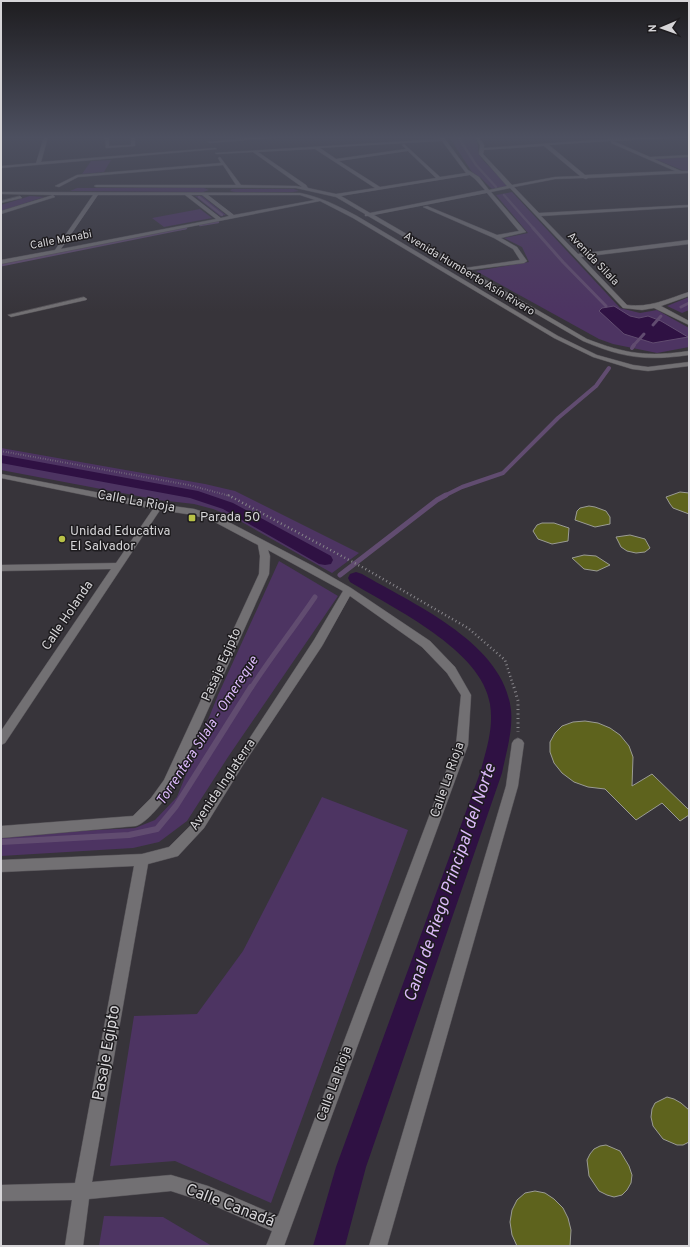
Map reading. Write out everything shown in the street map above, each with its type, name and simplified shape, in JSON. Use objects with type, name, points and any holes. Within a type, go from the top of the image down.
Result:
[{"type":"street","points":[[1,202],[24,195]]},
{"type":"street","points":[[1,213],[55,195]]},
{"type":"street","points":[[57,251],[95,195]]},
{"type":"street","points":[[189,195],[220,219]]},
{"type":"street","points":[[206,195],[233,216]]},
{"type":"street","name":"Avenida Humberto Asín Rivero","points":[[305,195],[322,199],[556,337],[595,356],[632,368],[648,369],[689,364]]},
{"type":"street","name":"Avenida Humberto Asín Rivero","points":[[334,195],[369,214],[585,340],[611,351],[644,358],[661,358],[689,353]]},
{"type":"street","name":"Calle Manabi","points":[[1,262],[342,195]]},
{"type":"street","points":[[357,219],[369,214],[477,195]]},
{"type":"street","points":[[357,219],[374,218],[480,195]]},
{"type":"street","points":[[492,195],[523,232],[496,237]]},
{"type":"street","name":"Avenida Silala","points":[[520,195],[625,306],[639,309],[656,306],[689,294]]},
{"type":"street","points":[[538,215],[689,206]]},
{"type":"street","points":[[425,208],[496,237],[515,248],[524,261],[466,270]]},
{"type":"street","points":[[577,256],[689,242]]},
{"type":"street","points":[[582,261],[689,248]]},
{"type":"street","points":[[11,315],[84,299]]},
{"type":"street","points":[[656,306],[689,322]]},
{"type":"street","points":[[679,318],[689,313]]},
{"type":"street","points":[[556,337],[572,332]]},
{"type":"street","name":"Calle La Rioja","points":[[1,476],[158,507],[194,512],[214,518],[310,568],[348,590],[426,644],[451,670],[466,695],[462,746],[275,1246]]},
{"type":"street","name":"Calle Holanda","points":[[1,740],[158,507]]},
{"type":"street","name":"Pasaje Egipto","points":[[1,832],[136,821],[164,789],[175,769],[264,574],[265,556],[262,543]]},
{"type":"street","points":[[1,568],[119,566]]},
{"type":"street","name":"Avenida Inglaterra","points":[[1,866],[142,860],[173,852],[200,824],[318,643],[348,590]]},
{"type":"street","points":[[378,1246],[512,786],[518,743]]},
{"type":"street","name":"Pasaje Egipto","points":[[74,1246],[82,1191],[142,860]]},
{"type":"street","name":"Calle Canadá","points":[[1,1193],[82,1191],[171,1183],[208,1195],[282,1226]]},
{"type":"shaded area","points":[[496,195],[515,195],[620,308],[640,313],[657,310],[689,328],[689,347],[657,353],[613,344],[599,339],[476,271],[529,262],[522,247],[504,238],[528,233]]},
{"type":"shaded area","points":[[30,196],[44,197],[1,211],[1,205]]},
{"type":"shaded area","points":[[195,196],[202,196],[226,215],[220,216]]},
{"type":"shaded area","points":[[200,209],[212,218],[164,227],[152,218]]},
{"type":"shaded area","points":[[689,297],[689,310],[682,313],[667,306]]},
{"type":"shaded area","points":[[614,306],[630,316],[639,318],[648,316],[661,321],[688,337],[653,343],[624,334],[599,311],[602,308]]},
{"type":"shaded area","points":[[1,448],[205,484],[235,491],[359,553],[332,573],[233,517],[213,509],[194,504],[159,500],[1,470]]},
{"type":"shaded area","points":[[279,561],[338,596],[228,757],[187,821],[159,842],[133,848],[1,856],[1,835],[135,828],[155,820],[177,797],[218,695]]},
{"type":"shaded area","points":[[322,797],[408,830],[271,1203],[175,1161],[110,1166],[134,1016],[197,1014],[243,951]]},
{"type":"shaded area","points":[[104,1216],[163,1217],[212,1246],[99,1246]]},
{"type":"building","points":[[680,492],[689,493],[689,514],[673,508],[666,497]]},
{"type":"building","points":[[589,506],[606,511],[610,517],[610,524],[595,527],[575,520],[577,511],[580,508]]},
{"type":"building","points":[[542,523],[554,523],[569,528],[568,541],[552,544],[538,539],[533,531],[537,525]]},
{"type":"building","points":[[630,535],[645,539],[650,548],[645,552],[636,553],[627,551],[621,547],[616,537]]},
{"type":"building","points":[[584,555],[596,556],[610,565],[597,571],[584,569],[572,558]]},
{"type":"building","points":[[585,721],[598,723],[610,728],[620,735],[629,746],[633,757],[632,786],[652,774],[689,810],[689,815],[680,821],[662,803],[636,820],[605,789],[588,787],[574,782],[562,773],[554,763],[550,752],[550,742],[555,733],[562,726],[573,722]]},
{"type":"building","points":[[667,1097],[681,1103],[689,1110],[689,1142],[683,1145],[677,1145],[663,1139],[653,1126],[651,1117],[652,1109],[655,1103]]},
{"type":"building","points":[[606,1145],[620,1151],[629,1166],[632,1175],[631,1183],[627,1190],[622,1195],[614,1197],[599,1191],[589,1176],[587,1160],[590,1154],[594,1149]]},
{"type":"building","points":[[535,1191],[545,1193],[563,1208],[568,1218],[571,1230],[570,1246],[517,1246],[512,1235],[510,1222],[512,1210],[517,1200],[525,1193]]},
{"type":"waterway","points":[[504,195],[534,229]]},
{"type":"waterway","points":[[199,197],[222,215]]},
{"type":"waterway","points":[[200,225],[218,222]]},
{"type":"waterway","points":[[180,229],[185,228]]},
{"type":"waterway","points":[[180,229],[186,228]]},
{"type":"waterway","points":[[533,228],[563,262],[606,306]]},
{"type":"waterway","points":[[1,265],[180,229]]},
{"type":"waterway","points":[[681,307],[689,303]]},
{"type":"waterway","points":[[653,325],[661,316]]},
{"type":"waterway","name":"Torrentera Silala - Omereque","points":[[633,346],[644,334]]},
{"type":"waterway","name":"Torrentera Silala - Omereque","points":[[446,495],[462,487],[503,473],[558,418],[596,386],[609,368]]},
{"type":"waterway","name":"Canal de Riego Principal del Norte","points":[[1,459],[193,494],[228,506],[325,560]]},
{"type":"waterway","name":"Torrentera Silala - Omereque","points":[[340,575],[437,500],[446,495]]},
{"type":"waterway","name":"Canal de Riego Principal del Norte","points":[[329,1246],[351,1167],[491,773],[501,722],[501,710],[495,685],[489,675],[462,646],[428,620],[356,578]]},
{"type":"waterway","name":"Torrentera Silala - Omereque","points":[[251,688],[315,597]]},
{"type":"waterway","name":"Torrentera Silala - Omereque","points":[[1,842],[129,835],[157,829],[176,806],[251,687]]},
{"type":"place","name":"Parada 50","points":[[192,518]]},
{"type":"place","name":"Unidad Educativa El Salvador","points":[[62,539]]}]
